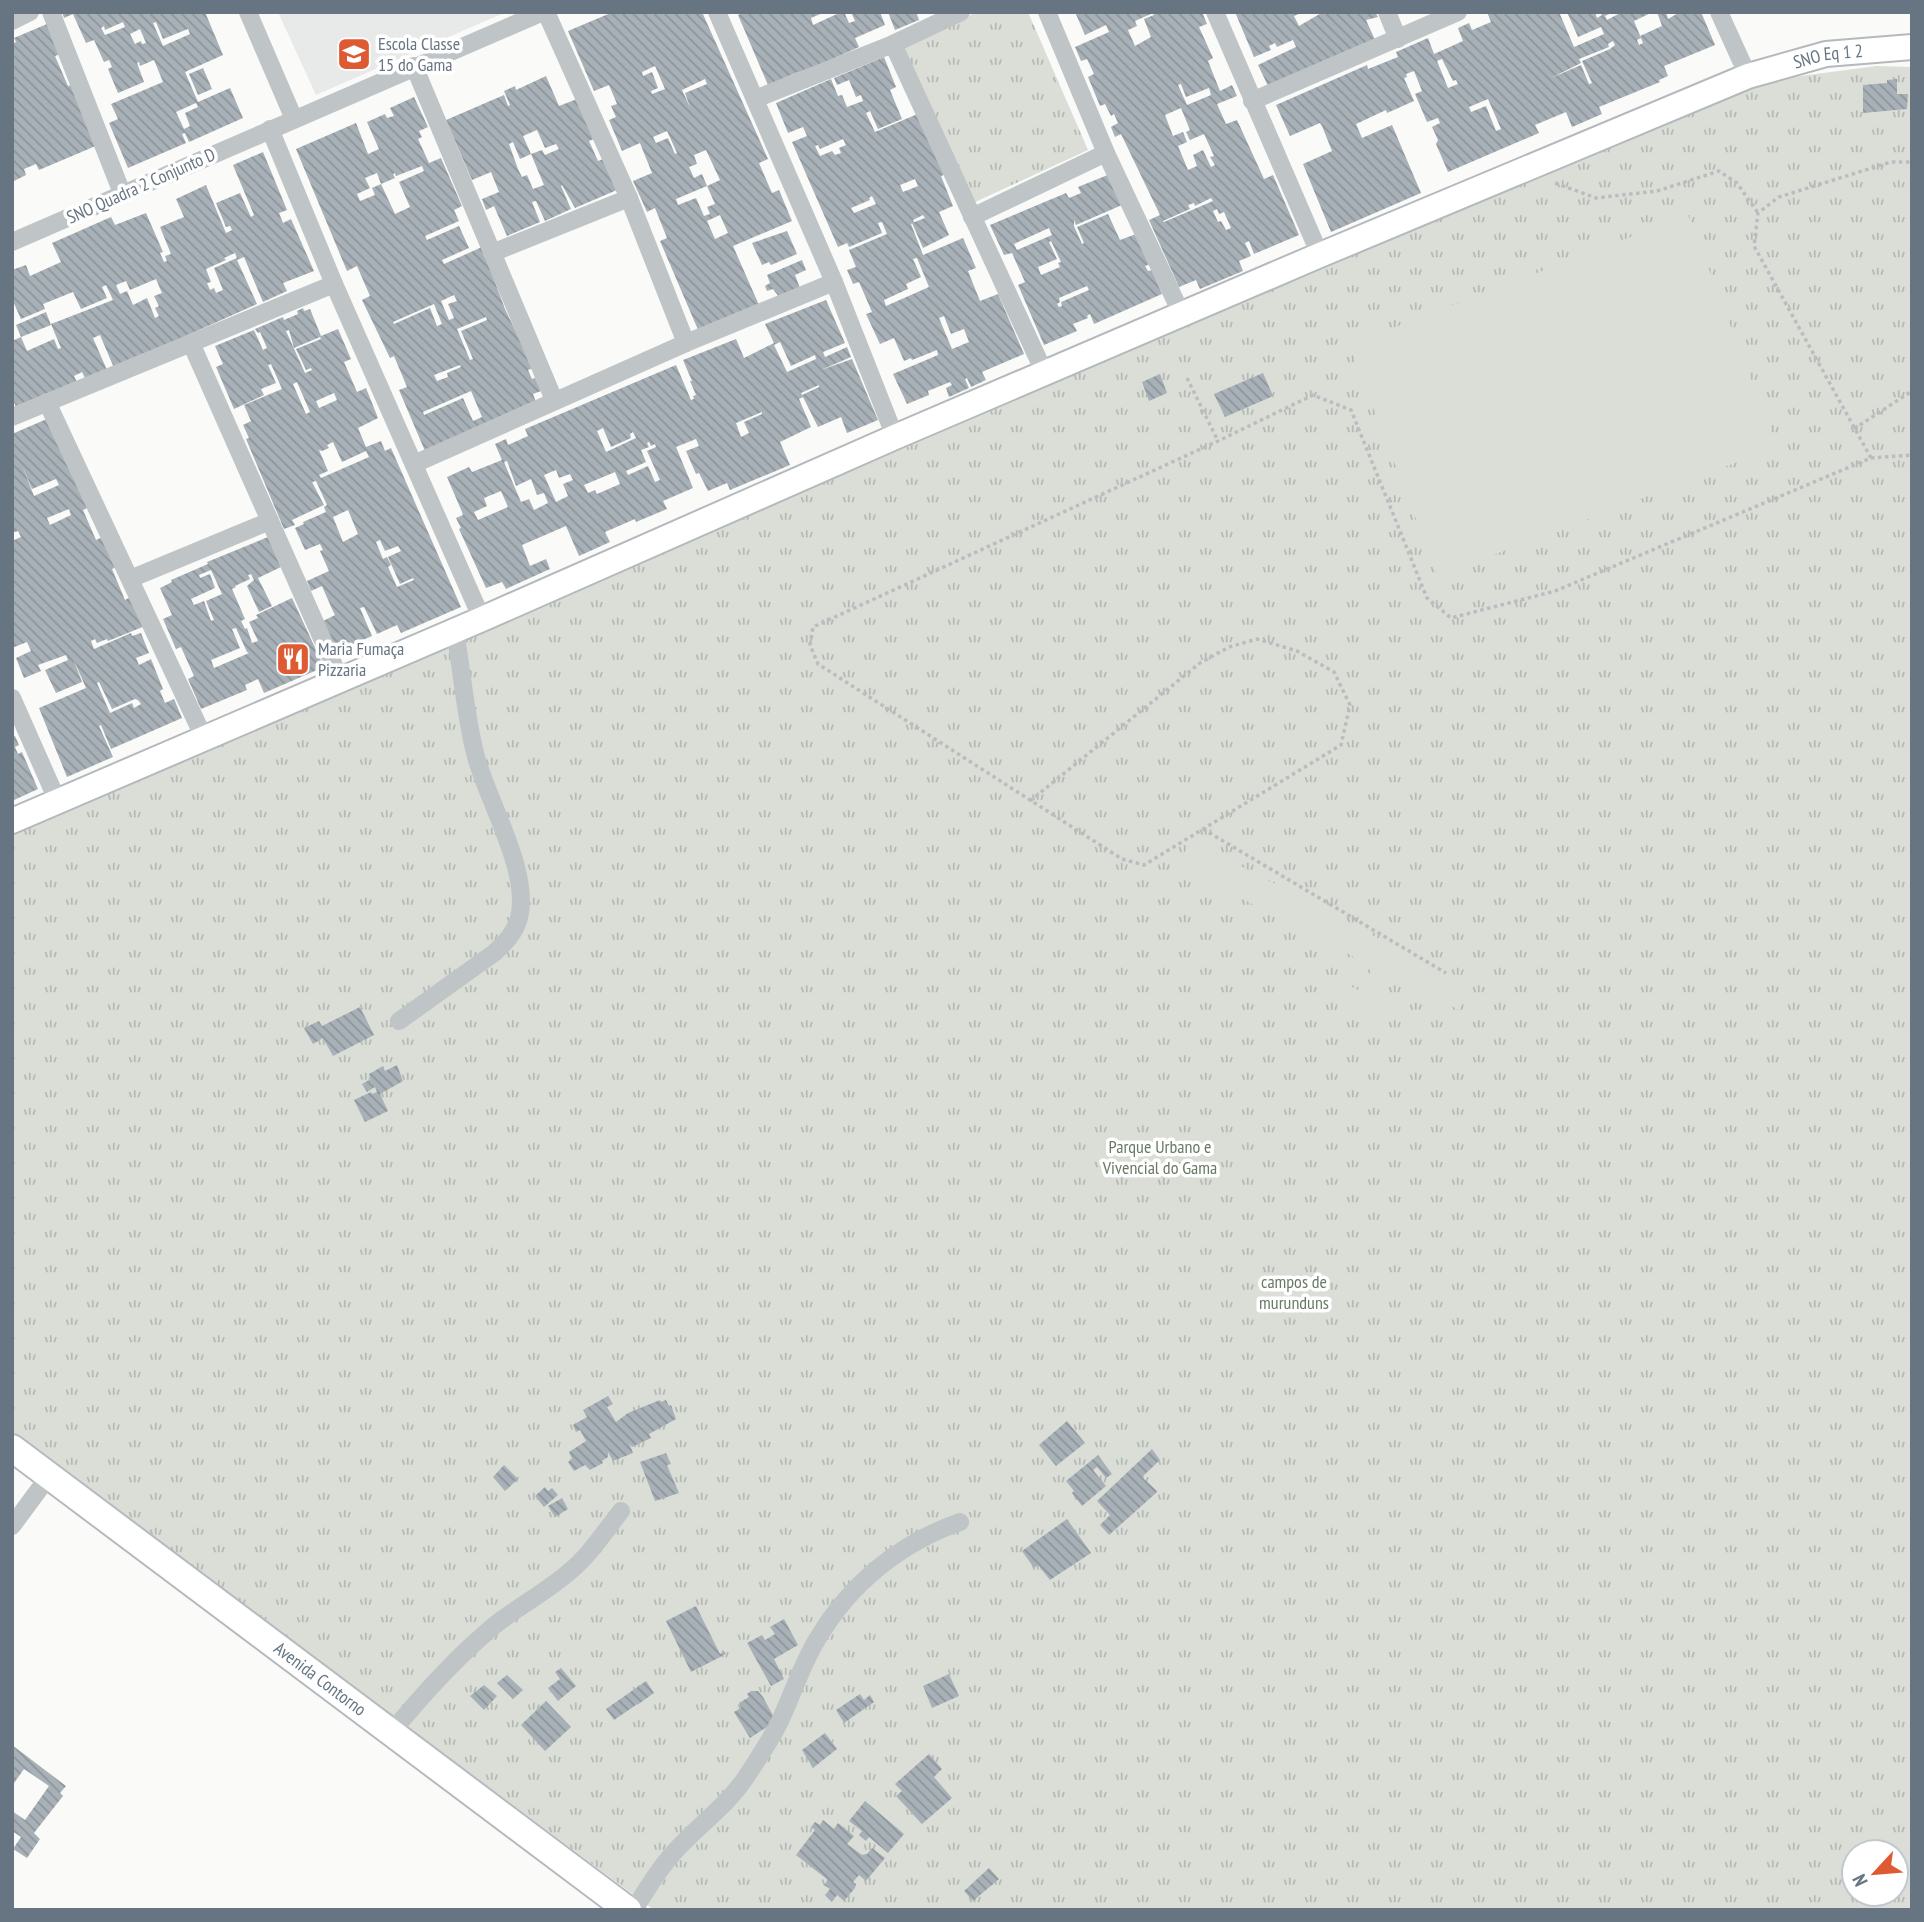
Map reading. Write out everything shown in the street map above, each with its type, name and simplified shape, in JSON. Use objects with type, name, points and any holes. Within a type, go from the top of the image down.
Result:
[{"type":"main road","name":"Avenida Contorno","points":[[12,1448],[628,1910]]},
{"type":"street","points":[[12,20],[30,12]]},
{"type":"street","points":[[51,12],[122,193]]},
{"type":"street","points":[[248,12],[294,119]]},
{"type":"street","points":[[545,12],[629,198],[686,343]]},
{"type":"street","name":"SNO Quadra 2 Conjunto D","points":[[12,243],[414,66],[545,12]]},
{"type":"street","points":[[717,12],[834,282],[895,438]]},
{"type":"street","points":[[755,99],[892,44],[961,12]]},
{"type":"street","points":[[1047,12],[1106,153],[1182,316]]},
{"type":"street","points":[[1215,12],[1320,255]]},
{"type":"street","points":[[1387,12],[1398,39]]},
{"type":"street","points":[[1252,101],[1458,12]]},
{"type":"street","points":[[1720,12],[1748,76]]},
{"type":"street","points":[[892,44],[1045,374]]},
{"type":"street","name":"SNO Eq 1 2","points":[[12,821],[1320,255],[1748,76],[1826,54],[1912,47]]},
{"type":"street","points":[[414,66],[554,400]]},
{"type":"street","points":[[270,129],[334,284],[482,619]]},
{"type":"street","points":[[972,217],[1106,153]]},
{"type":"street","points":[[492,253],[629,198]]},
{"type":"street","points":[[414,464],[554,400],[834,282]]},
{"type":"street","points":[[12,417],[334,284]]},
{"type":"street","points":[[191,343],[340,680]]},
{"type":"street","points":[[47,402],[204,738]]},
{"type":"street","points":[[130,579],[270,521]]},
{"type":"street","points":[[399,1021],[494,953],[508,940],[519,917],[521,900],[516,873],[474,750],[455,631]]},
{"type":"street","points":[[12,698],[58,802]]},
{"type":"street","points":[[12,1526],[49,1476]]},
{"type":"street","points":[[391,1733],[458,1658],[496,1624],[533,1600],[571,1570],[621,1511]]},
{"type":"street","points":[[634,1910],[670,1856],[708,1821],[742,1782],[777,1726],[817,1639],[842,1604],[863,1580],[895,1555],[936,1531],[960,1522]]},
{"type":"path","points":[[1758,213],[1779,197],[1891,162],[1912,162]]},
{"type":"path","points":[[1522,170],[1596,198],[1657,191],[1719,171],[1737,183],[1758,213],[1754,246],[1871,458]]},
{"type":"path","points":[[1187,378],[1218,441]]},
{"type":"path","points":[[1854,429],[1912,391]]},
{"type":"path","points":[[1030,800],[1200,663],[1230,647],[1256,639],[1297,651],[1334,673],[1350,705],[1341,745],[1144,865],[1122,859],[1030,800],[818,664],[810,645],[813,627],[1218,441],[1313,394],[1351,410],[1427,598],[1451,618],[1555,592],[1871,458],[1912,456]]},
{"type":"path","points":[[1203,830],[1446,973]]},
{"type":"shaded area","name":"Escola Classe 15 do Gama","points":[[278,12],[506,12],[316,95]]},
{"type":"green space","points":[[977,12],[1028,12],[1088,150],[971,204],[900,49]]},
{"type":"green space","name":"Parque Urbano e Vivencial do Gama","points":[[1877,66],[1912,67],[1912,1910],[654,1910],[12,1433],[12,832],[1756,82]]},
{"type":"green space","points":[[1688,215],[1777,447],[1438,576],[1349,345]]},
{"type":"green space","points":[[1191,840],[1471,987],[1459,1010],[1389,972],[1375,998],[1387,1005],[1375,1027],[1337,1006],[1348,985],[1360,991],[1373,967],[1178,865]]},
{"type":"building","points":[[62,12],[205,12],[223,55],[185,72],[198,102],[230,88],[243,118],[189,142],[185,133],[182,134],[186,143],[128,168],[109,123],[118,119],[111,104],[163,82],[154,60],[140,66],[139,62],[137,63],[144,82],[118,93],[108,69],[112,67],[109,60],[104,62],[94,40],[86,43],[73,14],[64,18]],"holes":[[[123,22],[125,27],[105,35],[101,28],[104,26],[105,30]],[[156,22],[163,39],[188,29],[190,34],[163,46],[153,23]],[[140,29],[146,43],[142,44],[141,41],[135,44],[130,34]],[[196,103],[198,107],[185,113],[190,126],[184,129],[176,112]]]},
{"type":"building","points":[[613,12],[702,12],[768,159],[759,163],[772,193],[779,190],[792,221],[733,246],[759,305],[699,332],[660,241],[667,238],[655,208],[647,212],[633,181],[652,173],[640,143],[622,151],[609,120],[616,117],[611,106],[617,104],[609,85],[594,91],[568,31]],"holes":[[[655,66],[665,89],[652,94],[651,91],[658,88],[652,72],[643,76],[642,72]],[[705,79],[707,84],[685,93],[690,107],[682,90]],[[667,131],[677,153],[675,154],[668,138],[656,143],[653,137]],[[706,150],[720,180],[707,186],[702,174],[694,178],[689,167],[697,164],[694,155]],[[707,186],[715,204],[707,207],[710,214],[704,216],[696,198],[678,205],[676,199]],[[720,215],[728,233],[715,239],[707,221]]]},
{"type":"building","points":[[746,12],[825,12],[811,18],[813,25],[837,14],[836,12],[850,12],[845,14],[849,23],[855,21],[851,12],[880,12],[885,25],[855,38],[859,47],[768,85],[738,15]]},
{"type":"building","points":[[888,12],[916,12],[919,20],[895,30]]},
{"type":"building","points":[[1075,12],[1202,12],[1207,24],[1199,27],[1213,58],[1208,61],[1220,91],[1232,85],[1237,96],[1217,104],[1226,124],[1237,120],[1264,179],[1273,175],[1299,235],[1254,254],[1249,241],[1245,243],[1251,256],[1239,261],[1243,271],[1200,289],[1196,280],[1179,287],[1149,220],[1160,215],[1121,134],[1115,137],[1111,127],[1118,123],[1114,114],[1111,116],[1105,104],[1100,106],[1088,77],[1094,74],[1087,59],[1081,61],[1075,47],[1109,32],[1106,25],[1085,35]],"holes":[[[1153,13],[1154,15],[1144,19],[1151,37],[1135,46],[1128,30],[1137,26],[1135,21]],[[1181,84],[1186,97],[1209,88],[1211,95],[1187,105],[1178,85]],[[1181,108],[1190,130],[1186,132],[1190,140],[1204,134],[1215,165],[1211,167],[1203,150],[1193,155],[1197,166],[1188,170],[1178,146],[1187,142],[1183,132],[1173,136],[1165,115]],[[1211,198],[1213,201],[1163,221],[1190,209],[1188,205],[1194,203],[1195,206]],[[1217,209],[1219,214],[1224,212],[1231,228],[1226,230],[1221,221],[1218,222],[1213,211]]]},
{"type":"building","points":[[1235,12],[1303,12],[1294,16],[1299,26],[1323,12],[1375,12],[1378,17],[1366,20],[1375,40],[1268,86],[1258,65],[1296,47],[1293,40],[1277,47],[1275,43],[1269,46],[1271,50],[1254,57]]},
{"type":"building","points":[[1487,12],[1559,12],[1574,47],[1604,34],[1601,27],[1578,37],[1567,12],[1595,12],[1597,18],[1602,15],[1600,12],[1613,12],[1605,16],[1607,20],[1622,12],[1653,12],[1634,21],[1640,36],[1662,26],[1657,12],[1666,12],[1668,19],[1680,12],[1701,12],[1715,45],[1664,66],[1668,76],[1659,80],[1660,82],[1599,107],[1602,114],[1572,127],[1566,112],[1535,125],[1539,133],[1448,172],[1432,127],[1440,123],[1438,118],[1427,122],[1415,94],[1422,91],[1414,71],[1406,74],[1407,77],[1404,78],[1414,101],[1356,124],[1362,138],[1392,125],[1421,193],[1331,232],[1303,164],[1332,151],[1322,126],[1320,123],[1290,136],[1276,105],[1367,65],[1368,69],[1398,57],[1396,52],[1428,38],[1434,54],[1463,41],[1458,28],[1469,23],[1472,30],[1491,22]],"holes":[[[1613,41],[1615,45],[1610,49],[1582,61],[1592,83],[1589,84],[1581,65],[1551,78],[1581,63],[1579,59],[1609,47],[1608,44]],[[1442,59],[1453,81],[1456,80],[1458,84],[1448,88],[1437,61]],[[1488,99],[1501,129],[1496,131],[1486,106],[1471,112],[1469,107]]]},
{"type":"building","points":[[47,24],[60,54],[55,56],[98,145],[39,170],[36,164],[24,169],[26,175],[12,182],[12,44],[16,42],[14,38]]},
{"type":"building","points":[[884,57],[896,87],[890,90],[902,119],[878,129],[870,111],[866,113],[875,132],[920,113],[946,174],[941,176],[953,206],[939,212],[949,235],[923,248],[911,224],[923,255],[963,238],[976,268],[968,271],[980,301],[998,294],[1024,354],[982,372],[986,380],[971,387],[967,378],[965,379],[969,388],[949,397],[946,388],[952,385],[950,382],[907,404],[893,374],[938,355],[937,350],[904,361],[894,338],[880,344],[866,314],[872,312],[859,282],[853,284],[847,270],[856,267],[849,250],[887,234],[882,222],[878,223],[882,233],[849,247],[847,243],[838,247],[792,142],[807,136],[803,127],[788,133],[776,103],[831,79],[838,96],[842,95],[847,107],[863,101],[861,95],[856,97],[849,80],[837,85],[834,78]],"holes":[[[843,139],[846,145],[839,148],[841,153],[835,155],[832,151],[820,156],[815,146],[818,145],[820,149]],[[915,179],[918,186],[903,192],[900,185]],[[872,196],[876,204],[854,213],[851,208],[870,200]],[[923,215],[925,218],[914,222],[913,220]],[[917,258],[929,287],[886,306],[884,300],[908,289],[906,284],[921,277],[913,259]],[[944,316],[951,334],[964,329],[969,342],[952,349],[939,318]]]},
{"type":"building","points":[[203,68],[212,89],[198,95],[189,74]]},
{"type":"building","points":[[546,76],[559,106],[577,99],[596,138],[589,141],[598,161],[603,159],[617,190],[575,208],[562,185],[571,209],[545,221],[536,201],[532,202],[540,222],[507,236],[494,206],[486,210],[482,199],[499,192],[491,172],[472,180],[446,120],[504,95],[508,106],[510,105],[504,91],[515,86],[516,90]],"holes":[[[537,130],[545,148],[556,144],[559,149],[545,155],[542,150],[531,154],[523,136]],[[513,142],[520,159],[531,154],[544,185],[533,189],[527,175],[522,177],[509,144]]]},
{"type":"building","points":[[1897,79],[1897,94],[1908,94],[1907,109],[1863,113],[1863,85],[1887,83],[1887,80]]},
{"type":"building","points":[[414,97],[428,127],[419,131],[422,137],[418,139],[429,163],[441,158],[462,206],[454,210],[459,221],[425,236],[427,240],[459,226],[469,248],[442,260],[444,264],[482,247],[505,309],[533,368],[528,370],[541,391],[533,394],[536,402],[425,451],[399,390],[407,387],[394,356],[390,358],[362,300],[370,296],[357,266],[347,271],[296,149],[356,123],[368,154],[379,149],[367,122],[385,114],[387,118],[394,116],[390,108]],"holes":[[[422,166],[424,171],[399,182],[410,207],[395,214],[381,184],[395,178],[395,173],[396,176]],[[377,173],[381,184],[372,188],[375,195],[360,201],[357,194],[370,188],[365,178]],[[454,295],[457,301],[448,304],[454,318],[449,320],[441,301]],[[434,304],[442,324],[437,326],[430,308],[394,324],[393,322]],[[486,317],[487,320],[461,331],[473,359],[470,360],[457,329]],[[460,365],[461,367],[447,373],[448,377],[437,381],[434,375]],[[471,391],[482,417],[473,421],[463,398],[424,415],[423,412]]]},
{"type":"building","points":[[263,152],[287,210],[279,213],[283,223],[291,219],[314,271],[283,283],[287,291],[263,302],[244,257],[237,260],[257,304],[114,368],[100,335],[93,338],[107,370],[86,380],[82,372],[74,376],[78,384],[17,409],[12,398],[12,341],[21,337],[27,351],[54,339],[58,349],[61,348],[51,324],[113,300],[106,285],[102,287],[107,298],[81,309],[73,292],[43,304],[45,309],[21,319],[12,299],[12,270],[26,265],[30,276],[61,262],[52,243],[111,217],[115,225],[146,213],[163,252],[160,253],[164,262],[167,261],[165,256],[171,254],[160,227],[184,217],[176,199],[206,185],[226,233],[232,230],[230,226],[226,227],[216,203],[240,193],[251,217],[254,215],[233,165]],"holes":[[[235,253],[237,258],[214,268],[223,290],[216,293],[214,288],[210,290],[207,283],[211,282],[206,269]],[[156,279],[162,293],[154,296],[159,306],[155,308],[159,316],[155,318],[147,298],[133,305],[127,291],[120,294],[116,285],[126,281],[130,290]]]},
{"type":"building","points":[[1110,174],[1122,205],[1076,225],[1074,220],[1074,226],[1082,244],[1084,243],[1077,227],[1108,214],[1120,240],[1136,234],[1150,264],[1145,266],[1148,271],[1152,270],[1162,294],[1094,324],[1090,314],[1088,318],[1073,324],[1077,331],[1044,345],[1018,285],[1025,282],[1012,253],[1004,255],[990,225],[1066,193],[1069,198],[1081,193],[1078,187]],"holes":[[[1049,228],[1052,235],[1017,250],[1014,244]],[[1051,241],[1061,262],[1058,263],[1060,267],[1041,275],[1038,267],[1057,259],[1049,242]],[[1087,286],[1089,290],[1061,302],[1062,306],[1059,307],[1059,298]]]},
{"type":"building","points":[[787,231],[797,254],[771,265],[769,262],[762,265],[752,243]]},
{"type":"building","points":[[802,260],[806,270],[795,275],[800,288],[779,297],[773,289],[767,291],[765,286],[770,283],[767,275]]},
{"type":"building","points":[[826,300],[845,343],[823,352],[825,357],[847,347],[851,357],[821,370],[852,359],[878,420],[847,433],[841,417],[818,427],[803,397],[799,399],[811,427],[780,442],[790,465],[730,490],[727,483],[708,491],[699,473],[696,474],[686,451],[699,446],[696,439],[676,447],[693,488],[663,501],[667,509],[605,532],[610,542],[579,556],[566,526],[522,545],[530,566],[546,559],[550,569],[506,589],[502,582],[486,588],[459,529],[461,528],[456,518],[463,515],[447,477],[469,467],[472,472],[502,460],[495,444],[506,439],[508,445],[528,436],[525,429],[676,365],[691,400],[694,399],[693,396],[696,395],[683,360],[736,339],[744,358],[774,343],[765,324]],"holes":[[[780,342],[791,366],[815,355],[816,359],[787,372],[774,345]],[[819,387],[802,395],[801,393]],[[762,412],[744,422],[749,433],[741,437],[736,423]],[[603,428],[611,447],[631,438],[630,434],[633,432],[636,438],[606,452],[597,431]],[[647,443],[651,446],[655,444],[656,447],[647,451],[660,480],[655,482],[648,466],[628,475],[626,471],[646,462],[641,450],[649,447]],[[507,461],[516,486],[531,479],[537,495],[544,493],[548,503],[534,510],[529,499],[521,502],[504,462]],[[556,470],[559,478],[570,474],[573,480],[563,484],[568,496],[556,502],[544,475]],[[615,472],[620,484],[597,494],[595,490],[588,493],[584,485]],[[501,491],[508,507],[478,520],[474,512],[487,506],[484,498]]]},
{"type":"building","points":[[310,309],[321,336],[338,329],[351,359],[344,362],[357,392],[366,388],[378,418],[358,428],[366,447],[381,441],[385,451],[391,448],[461,607],[401,633],[397,625],[377,634],[364,607],[360,608],[372,636],[337,651],[323,621],[335,615],[322,586],[311,591],[307,581],[329,571],[320,551],[323,550],[320,544],[305,550],[295,528],[326,512],[324,507],[327,505],[316,481],[312,482],[324,505],[292,520],[295,525],[284,529],[246,439],[249,438],[243,425],[251,421],[244,405],[282,389],[271,364],[268,365],[276,383],[261,389],[264,395],[234,409],[216,367],[223,364],[215,346],[254,330],[263,350],[267,348],[260,332],[255,329],[283,317],[284,320],[298,314],[297,311]],"holes":[[[289,330],[294,348],[320,337],[321,339],[296,349],[306,370],[312,370],[305,373],[286,331]],[[297,382],[310,412],[306,414],[293,384]],[[334,393],[337,400],[319,408],[316,401]],[[333,442],[342,462],[366,451],[369,457],[321,478],[319,475],[328,471],[319,450],[329,448],[327,445]],[[348,510],[358,534],[343,542],[333,517]],[[380,540],[385,551],[398,546],[401,551],[388,557],[400,584],[413,578],[414,580],[397,587],[388,567],[391,565],[387,557],[383,559],[376,542]]]},
{"type":"building","points":[[46,312],[51,325],[21,337],[16,325]]},
{"type":"building","points":[[1263,373],[1273,396],[1225,417],[1214,394]]},
{"type":"building","points":[[1160,374],[1167,393],[1149,401],[1142,382]]},
{"type":"building","points":[[56,415],[94,505],[83,510],[96,540],[107,535],[119,566],[112,569],[125,600],[132,596],[145,626],[108,641],[107,639],[97,643],[95,639],[91,641],[94,649],[131,633],[132,636],[141,633],[149,653],[136,658],[139,665],[151,659],[163,689],[160,691],[165,703],[174,699],[182,718],[111,749],[101,725],[99,726],[113,757],[67,777],[39,708],[86,688],[73,658],[82,682],[56,693],[45,670],[68,660],[66,655],[38,665],[41,671],[24,678],[16,658],[31,651],[27,642],[12,648],[12,541],[21,537],[18,531],[12,533],[12,434]],"holes":[[[22,465],[32,489],[56,479],[59,485],[34,496]],[[69,509],[71,515],[50,525],[47,518]],[[99,682],[112,709],[135,699],[141,704],[134,708],[132,703],[110,713],[97,683]]]},
{"type":"building","points":[[268,537],[281,567],[258,578],[272,606],[259,612],[247,586],[254,580],[251,574],[248,575],[250,579],[232,589],[245,619],[241,621],[245,629],[247,628],[252,643],[258,641],[249,622],[258,618],[256,615],[292,598],[324,667],[264,693],[258,679],[245,685],[247,690],[201,709],[188,679],[194,676],[181,647],[176,649],[163,619],[172,615],[160,588],[172,582],[171,580],[208,564],[207,562]],"holes":[[[211,570],[222,594],[206,601],[214,620],[211,621],[204,601],[194,605],[191,599],[215,588],[210,574],[200,578],[199,575]],[[236,628],[249,653],[214,668],[211,660],[240,648],[232,629]]]},
{"type":"building","points":[[15,736],[19,745],[15,747],[18,754],[22,752],[38,789],[12,801],[12,737]]},
{"type":"building","points":[[360,1007],[374,1035],[333,1056],[323,1038],[313,1044],[304,1028],[319,1021],[322,1026]]},
{"type":"building","points":[[397,1065],[403,1081],[380,1094],[388,1111],[365,1122],[354,1100],[377,1092],[375,1087],[367,1092],[362,1084],[371,1079],[369,1074],[383,1066],[385,1071]]},
{"type":"building","points":[[608,1396],[613,1404],[607,1407],[616,1422],[628,1413],[660,1400],[666,1400],[669,1406],[671,1405],[676,1419],[649,1434],[651,1438],[632,1447],[629,1443],[633,1453],[613,1461],[608,1452],[603,1463],[590,1470],[585,1465],[574,1471],[568,1462],[572,1459],[569,1452],[586,1441],[580,1430],[576,1432],[573,1425],[587,1417],[583,1410]]},
{"type":"building","points":[[1067,1421],[1085,1443],[1056,1466],[1039,1445]]},
{"type":"building","points":[[1152,1449],[1160,1460],[1142,1477],[1156,1493],[1109,1535],[1100,1525],[1110,1515],[1097,1501]]},
{"type":"building","points":[[666,1453],[671,1464],[667,1465],[679,1493],[655,1501],[640,1462]]},
{"type":"building","points":[[1098,1455],[1112,1474],[1106,1478],[1097,1467],[1093,1470],[1106,1486],[1082,1506],[1066,1481]]},
{"type":"building","points":[[504,1465],[518,1479],[505,1491],[493,1477]]},
{"type":"building","points":[[545,1487],[548,1491],[552,1488],[558,1495],[544,1507],[535,1496]]},
{"type":"building","points":[[562,1498],[568,1509],[555,1517],[548,1506]]},
{"type":"building","points":[[1067,1519],[1091,1553],[1050,1580],[1038,1565],[1034,1568],[1022,1551]]},
{"type":"building","points":[[696,1606],[720,1654],[724,1651],[726,1654],[691,1672],[666,1621]]},
{"type":"building","points":[[784,1619],[798,1645],[774,1659],[784,1679],[771,1686],[747,1643],[762,1635],[765,1640],[775,1634],[770,1627]]},
{"type":"building","points":[[561,1668],[576,1686],[558,1701],[548,1688],[560,1679],[555,1672]]},
{"type":"building","points":[[949,1674],[959,1696],[932,1708],[923,1686]]},
{"type":"building","points":[[507,1675],[523,1690],[513,1699],[497,1683]]},
{"type":"building","points":[[646,1681],[654,1693],[637,1705],[635,1703],[636,1705],[614,1720],[606,1709]]},
{"type":"building","points":[[484,1685],[497,1696],[484,1710],[470,1696]]},
{"type":"building","points":[[758,1691],[763,1697],[776,1721],[750,1738],[734,1712],[741,1708],[739,1703],[749,1697],[747,1694]]},
{"type":"building","points":[[860,1694],[864,1700],[870,1695],[874,1702],[844,1723],[836,1710]]},
{"type":"building","points":[[546,1701],[571,1727],[545,1751],[521,1725]]},
{"type":"building","points":[[825,1733],[837,1749],[813,1768],[802,1750]]},
{"type":"building","points":[[12,1745],[66,1786],[60,1793],[63,1796],[34,1833],[40,1839],[27,1858],[13,1849],[21,1837],[12,1831],[12,1811],[25,1820],[49,1786],[24,1769],[12,1786]]},
{"type":"building","points":[[929,1754],[942,1769],[934,1777],[952,1798],[922,1824],[896,1796],[902,1791],[895,1784]]},
{"type":"building","points":[[865,1801],[904,1834],[888,1853],[869,1837],[866,1841],[859,1835],[862,1831],[849,1821]]},
{"type":"building","points":[[823,1820],[834,1829],[838,1823],[854,1836],[847,1844],[862,1855],[872,1848],[885,1858],[866,1881],[859,1875],[853,1882],[856,1884],[855,1888],[844,1901],[837,1895],[832,1902],[825,1895],[830,1889],[824,1885],[828,1880],[796,1855],[815,1830],[811,1827],[815,1822],[820,1825]]},
{"type":"building","points":[[989,1868],[999,1879],[973,1901],[964,1891]]},
{"type":"place","name":"Escola Classe 15 do Gama","points":[[354,54]]},
{"type":"place","name":"Maria Fumaça Pizzaria","points":[[293,659]]},
{"type":"park label","name":"campos de murunduns","points":[[1294,1292]]}]
